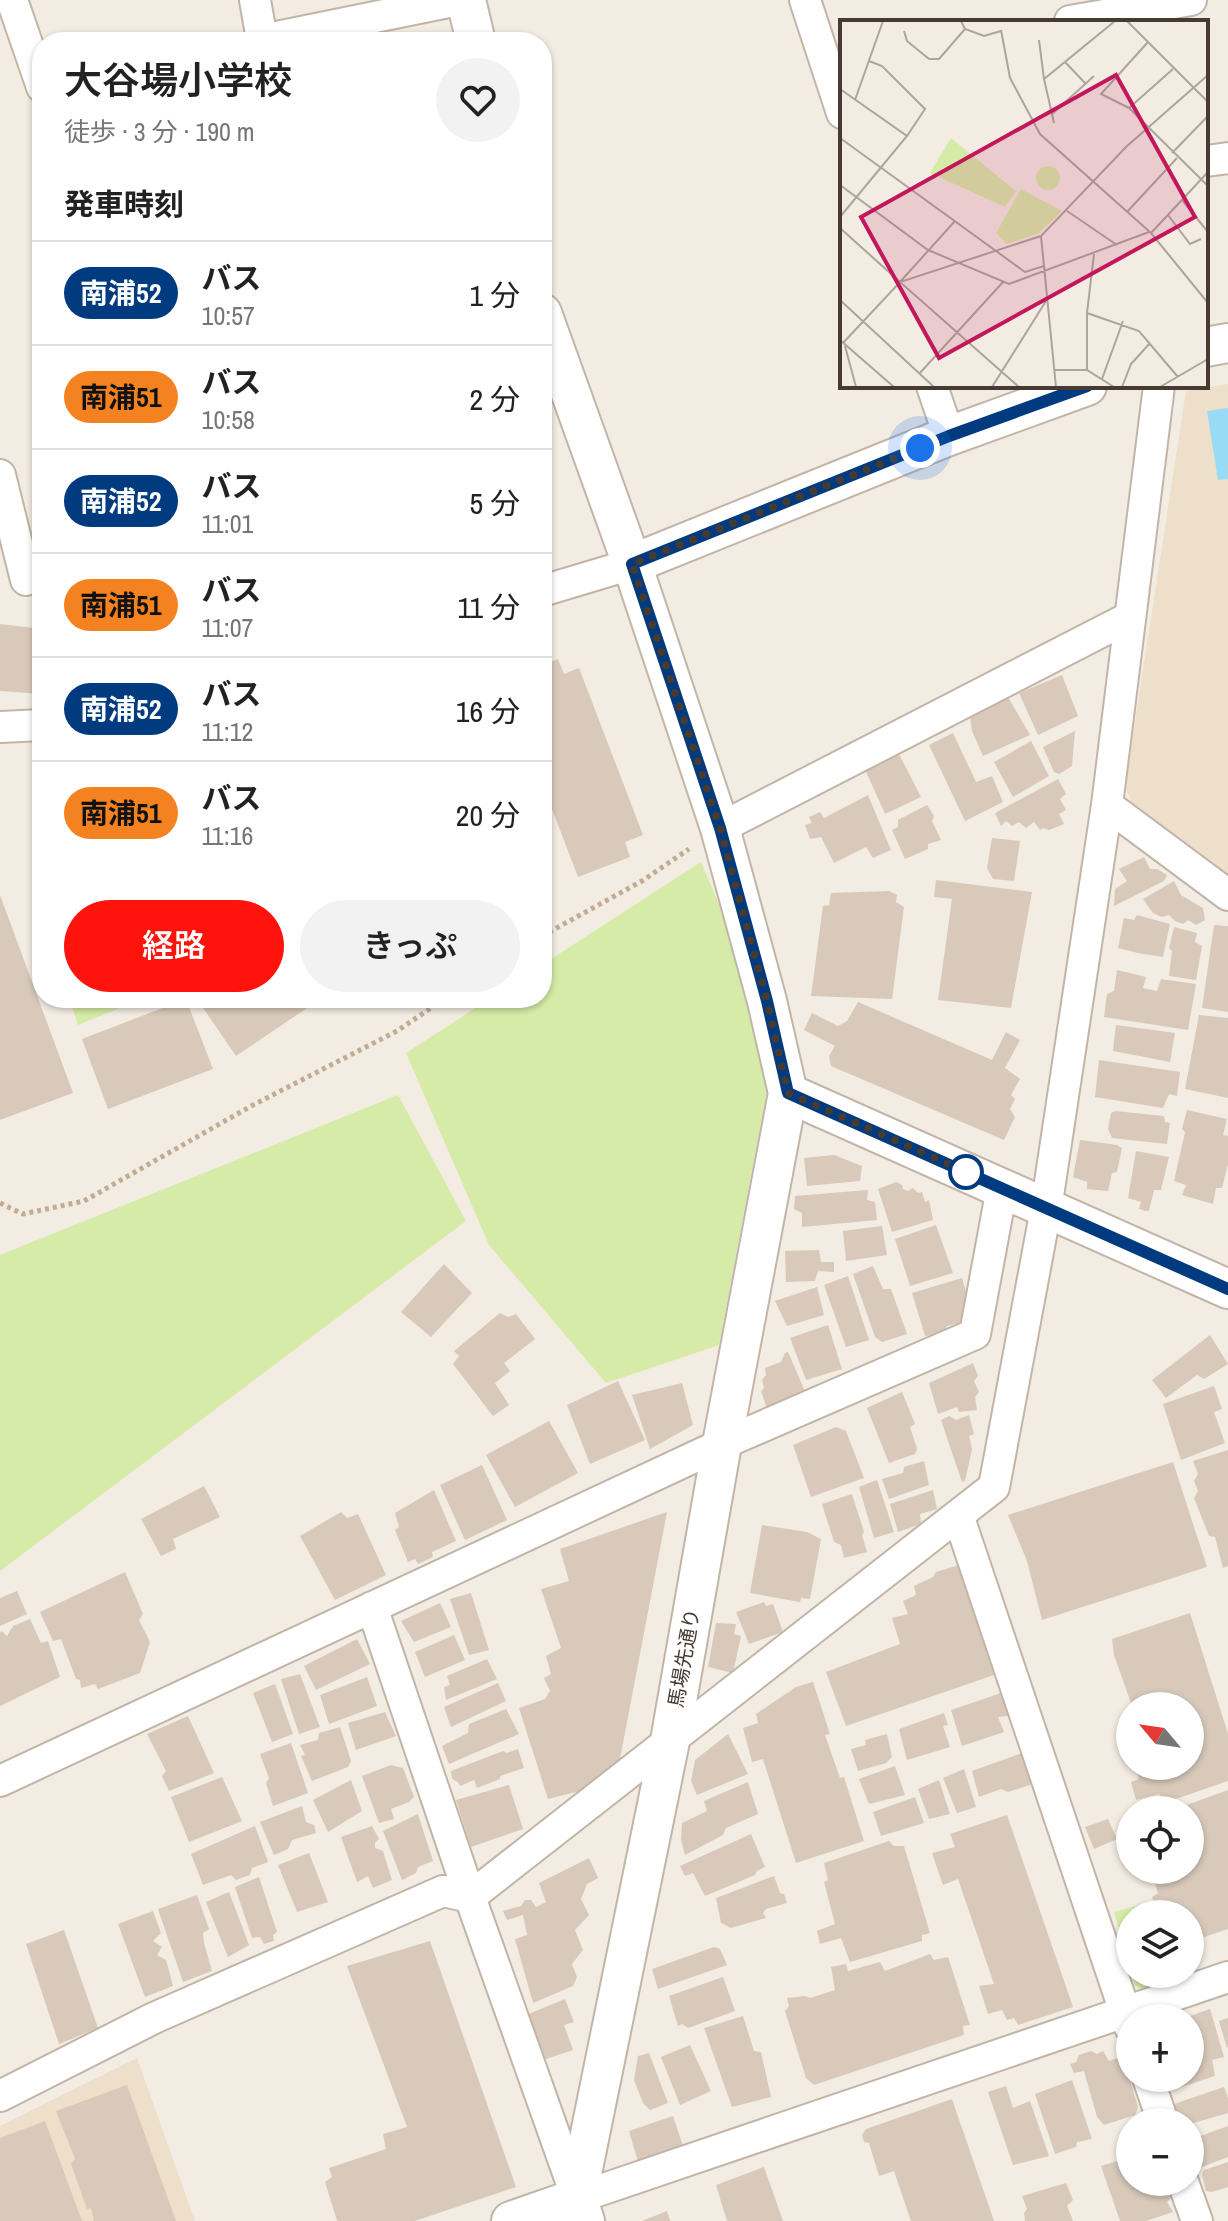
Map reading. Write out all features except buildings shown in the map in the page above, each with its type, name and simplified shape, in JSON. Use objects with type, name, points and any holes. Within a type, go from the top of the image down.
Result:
[{"type":"street","points":[[12,0],[32,58]]},
{"type":"street","points":[[255,0],[258,32]]},
{"type":"street","points":[[303,32],[458,0]]},
{"type":"street","points":[[466,0],[474,32]]},
{"type":"street","points":[[805,0],[840,107]]},
{"type":"street","points":[[1063,0],[1069,20]]},
{"type":"street","points":[[1081,20],[1191,0]]},
{"type":"street","points":[[1208,161],[1228,158]]},
{"type":"street","points":[[552,341],[632,564],[720,828],[767,1001],[788,1093],[1228,1289]]},
{"type":"street","points":[[1208,347],[1228,343]]},
{"type":"street","points":[[933,388],[949,436]]},
{"type":"street","points":[[552,588],[632,564],[949,436],[1081,388]]},
{"type":"street","points":[[470,1897],[994,1487],[1046,1209],[1107,805],[1159,388]]},
{"type":"street","points":[[0,475],[23,580]]},
{"type":"street","points":[[720,828],[1130,617]]},
{"type":"street","points":[[0,727],[32,725]]},
{"type":"street","points":[[1107,805],[1228,895]]},
{"type":"street","name":"馬場先通り","points":[[581,2210],[788,1093]]},
{"type":"street","points":[[0,1781],[722,1444],[975,1334],[1002,1188]]},
{"type":"street","points":[[958,1515],[1123,2004]]},
{"type":"street","points":[[372,1607],[581,2210]]},
{"type":"street","points":[[0,2096],[154,2018],[443,1891],[470,1897]]},
{"type":"street","points":[[1164,2004],[1228,1977]]},
{"type":"street","points":[[511,2221],[581,2210],[1116,2023]]},
{"type":"street","points":[[1188,2196],[1197,2221]]},
{"type":"path","points":[[552,930],[642,881],[720,828]]},
{"type":"path","points":[[0,1203],[23,1214],[84,1201],[253,1105],[397,1031],[431,1008]]},
{"type":"shaded area","points":[[1228,384],[1228,874],[1132,802],[1125,787],[1186,391]]},
{"type":"shaded area","points":[[137,2058],[195,2221],[0,2221],[0,2126]]},
{"type":"green space","points":[[701,862],[759,999],[766,1095],[719,1345],[606,1383],[489,1245],[406,1053],[476,1008],[552,1008],[552,959]]},
{"type":"green space","points":[[72,1008],[120,1008],[78,1025]]},
{"type":"green space","points":[[398,1095],[466,1221],[0,1571],[0,1255]]},
{"type":"water","points":[[1228,408],[1228,479],[1218,480],[1207,411]]},
{"type":"bus line","name":"南浦52","points":[[1081,388],[949,436],[632,564],[720,828],[767,1001],[788,1093],[1228,1289]]},
{"type":"route","points":[[920,448],[632,564],[720,828],[767,1001],[788,1093],[976,1176],[966,1172]]}]
